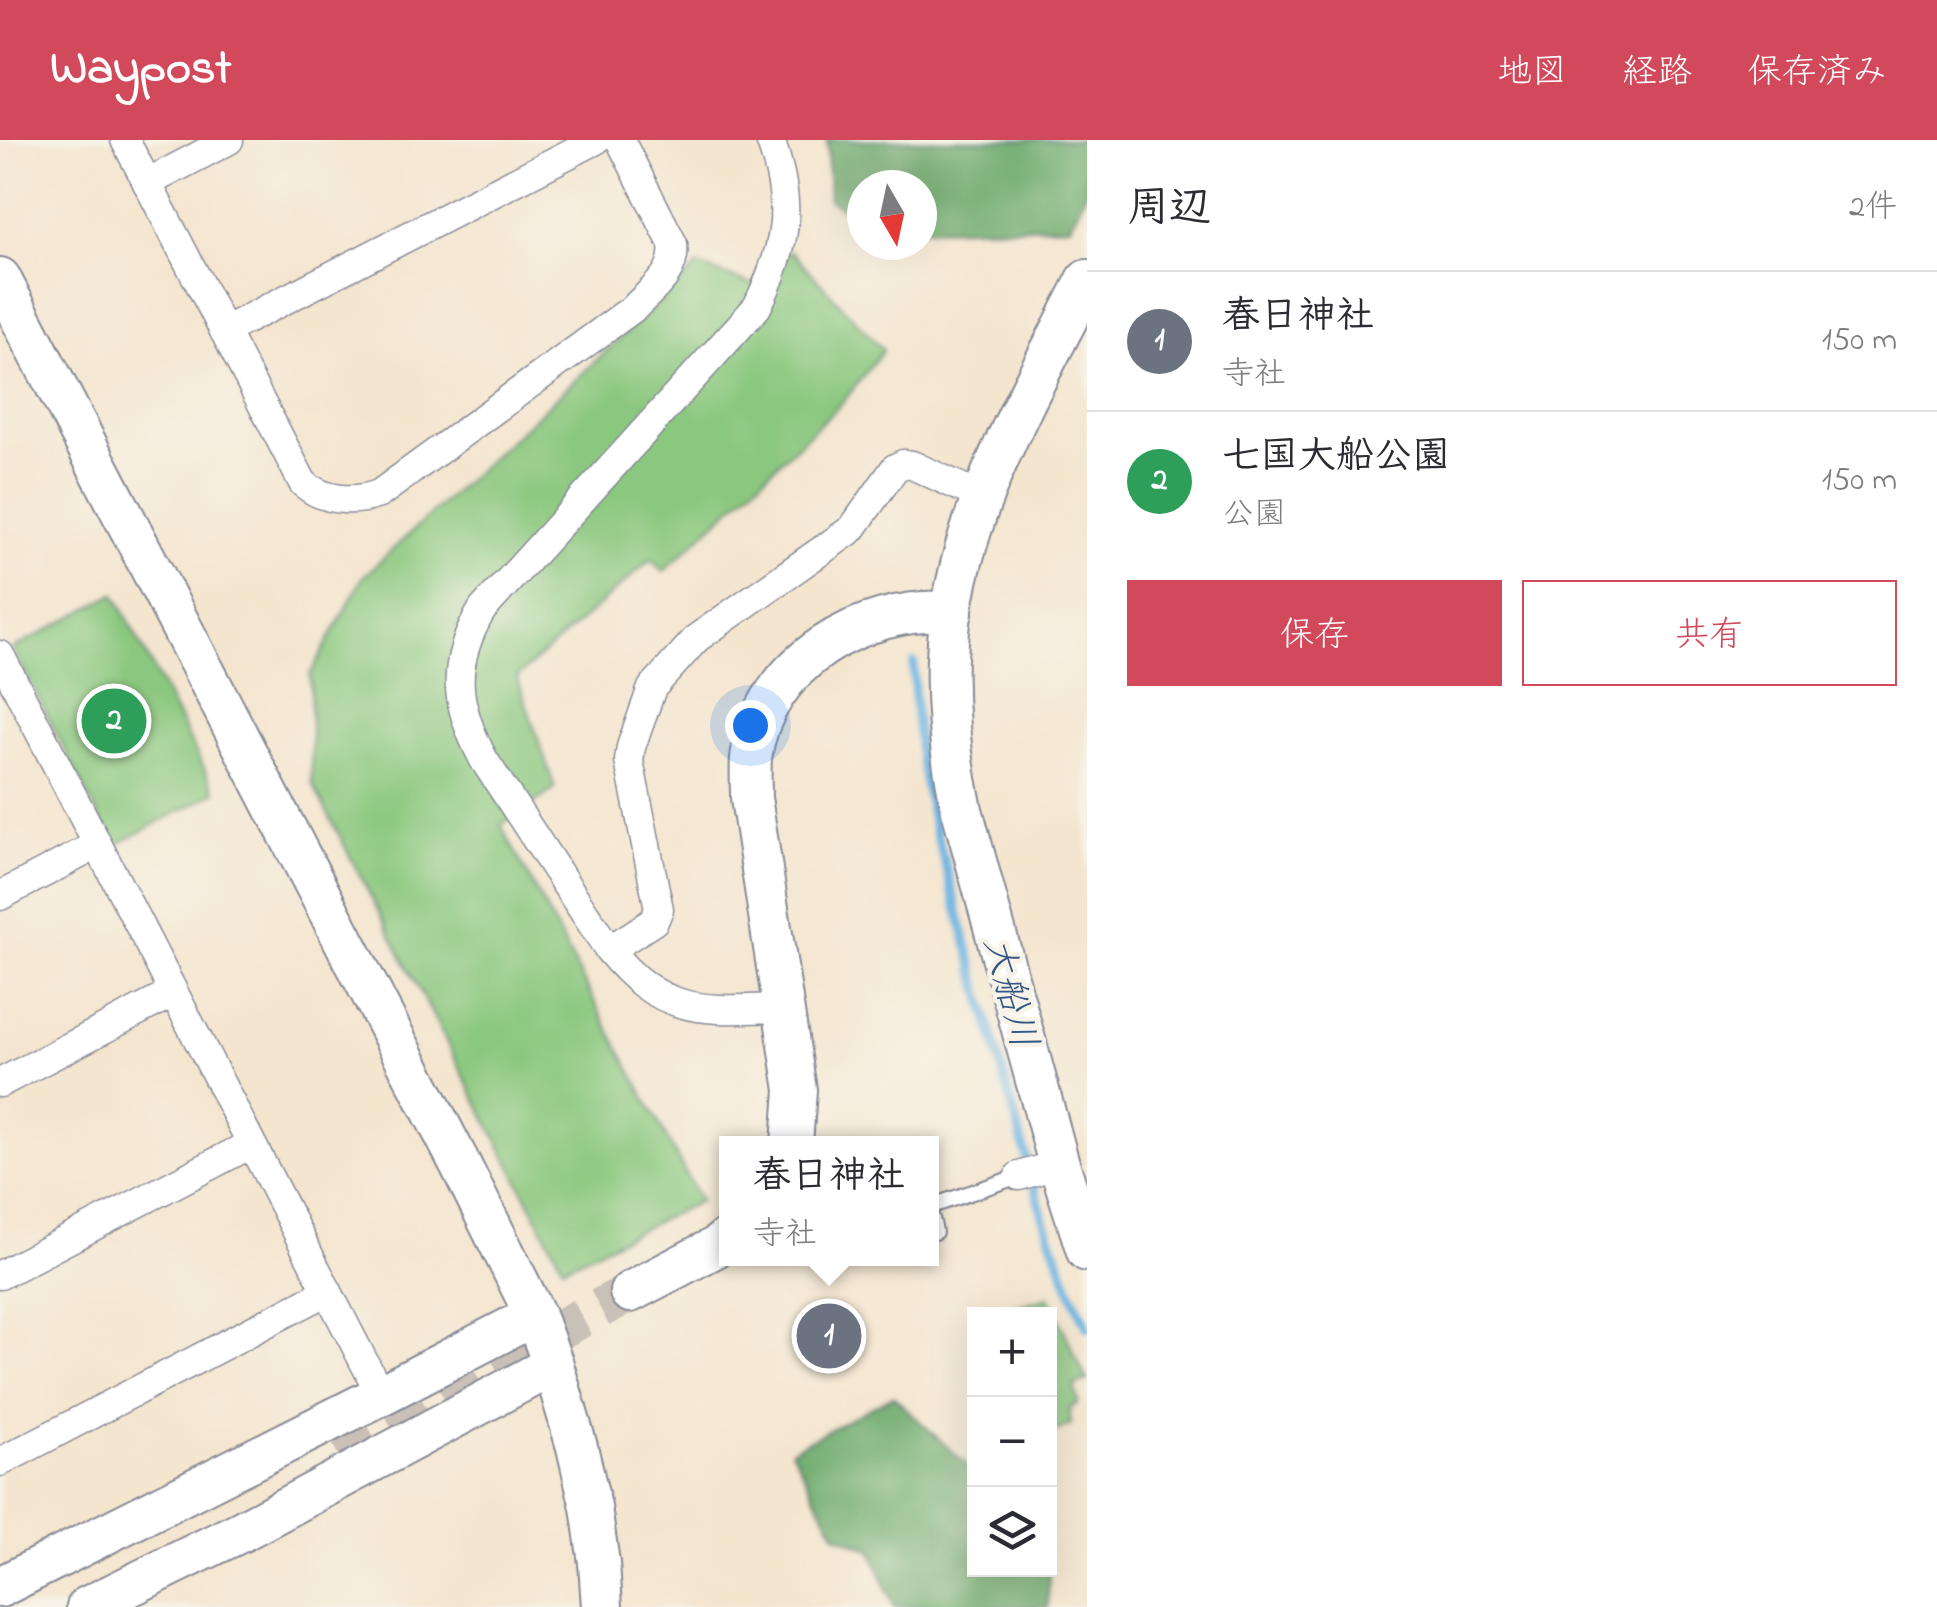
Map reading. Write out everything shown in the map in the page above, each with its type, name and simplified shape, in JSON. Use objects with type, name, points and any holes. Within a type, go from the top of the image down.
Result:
[{"type":"street","points":[[126,140],[303,483],[313,492],[352,501],[379,494],[635,308],[669,272],[673,244],[620,140]]},
{"type":"street","points":[[147,182],[229,140]]},
{"type":"street","points":[[224,331],[596,140]]},
{"type":"street","points":[[770,140],[783,191],[785,228],[772,276],[757,307],[482,610],[466,642],[458,688],[470,732],[495,776],[628,974],[682,1005],[729,1010],[783,1008]]},
{"type":"street","points":[[0,278],[535,1314],[578,1447],[591,1507],[602,1607]]},
{"type":"street","points":[[1087,280],[982,497],[952,612],[946,701],[950,754],[1039,1170],[1087,1252]]},
{"type":"street","points":[[610,950],[654,920],[659,909],[629,761],[652,688],[697,638],[852,528],[895,468],[912,465],[982,497]]},
{"type":"street","points":[[793,1136],[796,1090],[751,798],[751,757],[761,723],[790,676],[806,657],[830,641],[858,627],[904,613],[952,612]]},
{"type":"street","points":[[2,662],[382,1395]]},
{"type":"street","points":[[0,896],[97,845]]},
{"type":"street","points":[[0,1083],[173,994]]},
{"type":"street","points":[[0,1275],[250,1144]]},
{"type":"street","points":[[630,1292],[719,1246]]},
{"type":"street","points":[[0,1462],[328,1291]]},
{"type":"street","points":[[0,1587],[535,1314]]},
{"type":"street","points":[[91,1606],[240,1532],[553,1365]]},
{"type":"street","points":[[21,1607],[335,1449]]},
{"type":"lane","points":[[939,1204],[1039,1170]]},
{"type":"green space","points":[[827,140],[1087,140],[1087,190],[1070,226],[937,229],[937,170],[847,170],[847,211],[829,200]]},
{"type":"green space","points":[[791,251],[883,350],[843,402],[663,572],[651,559],[517,677],[555,789],[501,825],[700,1201],[563,1267],[312,783],[310,675],[363,577],[698,266],[753,285]]},
{"type":"green space","points":[[115,594],[216,792],[114,846],[13,649]]},
{"type":"green space","points":[[1049,1297],[1054,1307],[1014,1307]]},
{"type":"green space","points":[[1057,1315],[1087,1381],[1074,1385],[1078,1402],[1069,1410],[1071,1425],[1057,1430]]},
{"type":"green space","points":[[893,1396],[967,1465],[967,1577],[1049,1577],[1048,1607],[894,1607],[871,1550],[836,1535],[791,1450]]},
{"type":"waterway","name":"大船川","points":[[914,663],[920,750],[937,836],[1043,1217],[1087,1327]]},
{"type":"tunnel","points":[[335,1449],[630,1292]]},
{"type":"place","name":"七国大船公園","points":[[114,721]]},
{"type":"place","name":"春日神社","points":[[829,1336]]}]
